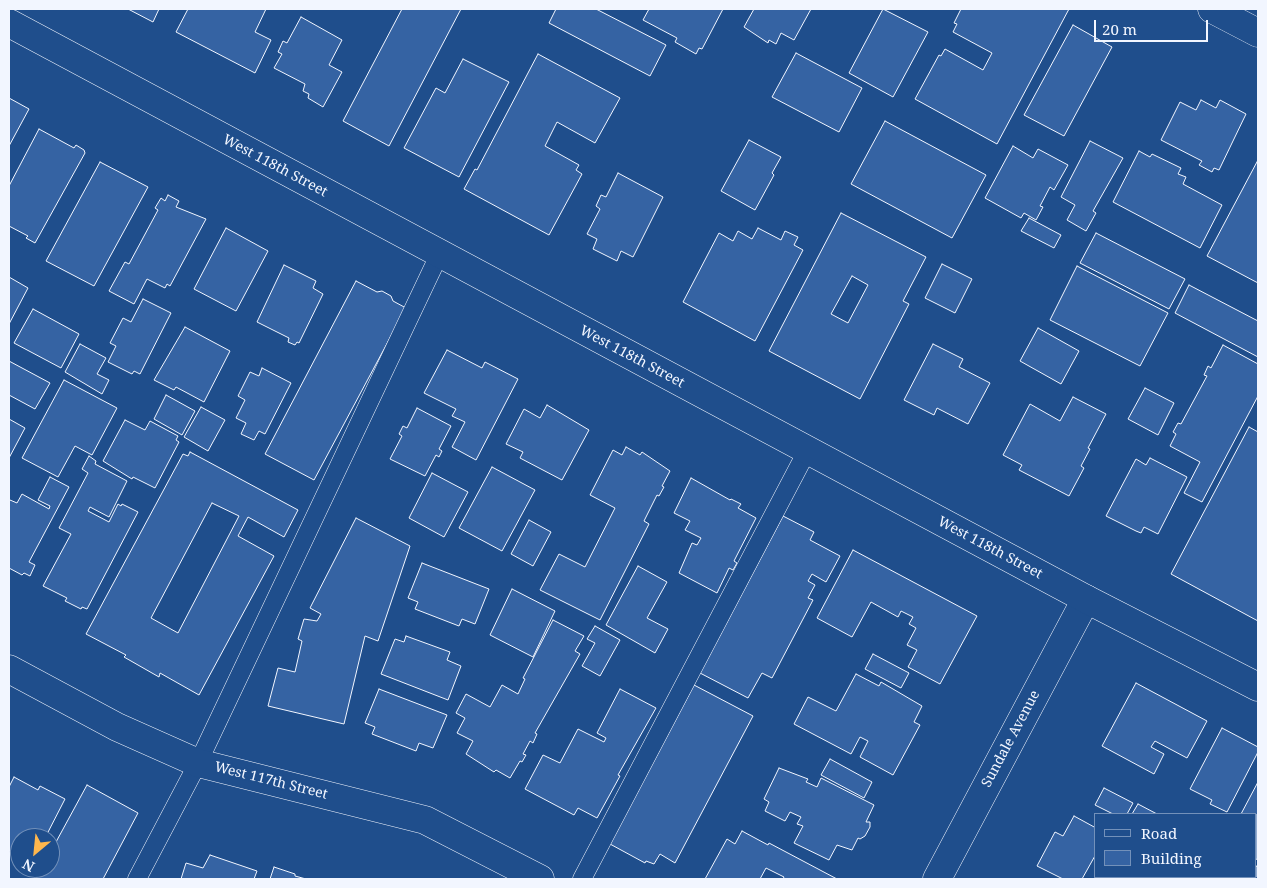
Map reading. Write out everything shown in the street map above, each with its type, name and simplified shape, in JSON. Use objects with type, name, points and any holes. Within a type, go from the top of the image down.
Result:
[{"type":"street","points":[[1212,9],[1258,33]]},
{"type":"street","name":"West 118th Street","points":[[9,23],[807,451],[1086,599],[1258,687]]},
{"type":"street","name":"Sundale Avenue","points":[[937,879],[1086,599]]},
{"type":"street","name":"West 117th Street","points":[[9,669],[117,727],[198,763],[425,820],[540,879]]},
{"type":"lane","points":[[137,879],[198,763],[439,255]]},
{"type":"lane","points":[[582,879],[807,451]]},
{"type":"building","points":[[128,9],[159,9],[153,22]]},
{"type":"building","points":[[188,9],[266,9],[255,32],[271,40],[255,73],[176,32]]},
{"type":"building","points":[[402,9],[461,9],[389,146],[343,121]]},
{"type":"building","points":[[556,9],[596,9],[666,45],[650,76],[549,23]]},
{"type":"building","points":[[649,9],[723,9],[702,49],[699,48],[696,54],[675,42],[677,38],[643,20]]},
{"type":"building","points":[[754,9],[811,9],[794,40],[781,33],[776,44],[769,40],[768,43],[744,27]]},
{"type":"building","points":[[883,9],[928,32],[893,97],[849,73]]},
{"type":"building","points":[[961,9],[1069,9],[997,144],[915,99],[939,55],[941,56],[945,49],[983,70],[992,53],[953,32],[957,24],[954,23]]},
{"type":"building","points":[[301,17],[342,40],[329,65],[342,72],[323,107],[308,98],[309,94],[303,91],[305,84],[274,68],[282,54],[278,52],[283,41],[287,43]]},
{"type":"building","points":[[1073,25],[1112,47],[1064,136],[1024,115]]},
{"type":"building","points":[[796,53],[862,88],[839,132],[772,97]]},
{"type":"building","points":[[538,54],[620,98],[595,143],[557,122],[545,146],[579,165],[576,170],[582,174],[549,235],[464,189],[475,169],[477,170]]},
{"type":"building","points":[[463,59],[509,82],[459,177],[404,148],[436,88],[445,93]]},
{"type":"building","points":[[9,98],[29,109],[9,146]]},
{"type":"building","points":[[1201,100],[1216,108],[1220,100],[1246,114],[1219,170],[1214,168],[1212,172],[1199,165],[1202,161],[1161,140],[1180,102],[1196,110]]},
{"type":"building","points":[[885,121],[986,175],[952,238],[851,184]]},
{"type":"building","points":[[39,129],[74,148],[76,145],[84,150],[85,153],[35,243],[26,238],[28,236],[9,226],[9,186]]},
{"type":"building","points":[[749,140],[781,157],[772,173],[774,175],[755,210],[721,191]]},
{"type":"building","points":[[1090,141],[1123,158],[1093,211],[1096,213],[1086,231],[1067,220],[1075,205],[1061,197]]},
{"type":"building","points":[[1013,146],[1033,158],[1038,149],[1068,165],[1054,190],[1050,187],[1040,206],[1043,207],[1036,220],[1024,213],[1021,218],[985,198]]},
{"type":"building","points":[[1139,151],[1150,157],[1152,154],[1181,168],[1178,174],[1186,177],[1183,184],[1222,205],[1200,248],[1113,202]]},
{"type":"building","points":[[1258,160],[1258,283],[1207,256]]},
{"type":"building","points":[[100,162],[148,187],[94,286],[46,261]]},
{"type":"building","points":[[618,173],[663,197],[633,257],[621,251],[617,261],[593,249],[597,239],[587,234],[600,209],[596,206],[601,195],[606,197]]},
{"type":"building","points":[[168,195],[179,201],[176,207],[206,219],[170,286],[167,284],[165,288],[147,279],[134,304],[109,291],[125,262],[129,264],[158,210],[155,208],[161,198],[165,201]]},
{"type":"building","points":[[841,213],[926,257],[903,301],[909,304],[860,399],[769,351]],"holes":[[[852,276],[868,285],[848,323],[831,314]]]},
{"type":"building","points":[[1029,218],[1061,235],[1054,248],[1021,231]]},
{"type":"building","points":[[226,228],[268,251],[236,311],[194,289]]},
{"type":"building","points":[[758,228],[781,240],[785,231],[798,237],[794,245],[803,250],[755,341],[683,302],[719,233],[733,241],[738,231],[752,239]]},
{"type":"building","points":[[1096,233],[1185,279],[1169,309],[1080,263]]},
{"type":"building","points":[[942,264],[972,279],[955,313],[925,298]]},
{"type":"building","points":[[284,265],[316,281],[313,288],[323,294],[299,343],[297,342],[295,345],[288,342],[289,338],[257,322]]},
{"type":"building","points":[[1077,266],[1168,313],[1140,366],[1050,320]]},
{"type":"building","points":[[9,277],[28,288],[9,324]]},
{"type":"building","points":[[356,281],[377,292],[382,291],[391,296],[393,301],[406,308],[314,480],[265,454]]},
{"type":"building","points":[[1189,285],[1258,321],[1258,357],[1175,313]]},
{"type":"building","points":[[143,299],[171,313],[140,374],[134,371],[132,374],[108,362],[116,346],[110,343],[123,318],[131,322]]},
{"type":"building","points":[[33,309],[79,334],[61,368],[14,343]]},
{"type":"building","points":[[185,327],[230,351],[204,402],[176,387],[174,390],[154,380]]},
{"type":"building","points":[[1038,328],[1079,351],[1061,384],[1020,361]]},
{"type":"building","points":[[80,344],[106,358],[97,374],[109,380],[102,394],[65,372]]},
{"type":"building","points":[[933,344],[963,359],[959,367],[990,383],[968,424],[937,408],[934,415],[904,400]]},
{"type":"building","points":[[1223,345],[1258,364],[1258,396],[1202,502],[1184,493],[1200,462],[1170,446],[1176,434],[1173,432],[1178,423],[1181,424],[1207,376],[1204,375],[1208,366],[1211,368]]},
{"type":"building","points":[[447,350],[482,368],[485,362],[518,379],[476,460],[452,447],[465,422],[452,416],[456,409],[424,393]]},
{"type":"building","points":[[9,361],[50,383],[35,409],[9,395]]},
{"type":"building","points":[[262,368],[291,383],[265,434],[259,431],[254,440],[241,434],[246,423],[236,418],[245,400],[238,396],[250,372],[259,376]]},
{"type":"building","points":[[64,380],[117,408],[92,455],[75,446],[58,477],[22,458]]},
{"type":"building","points":[[1145,388],[1174,403],[1158,435],[1128,419]]},
{"type":"building","points":[[166,395],[195,411],[182,435],[154,419]]},
{"type":"building","points":[[1073,397],[1106,414],[1088,448],[1090,449],[1081,466],[1084,468],[1069,496],[1019,470],[1022,465],[1003,455],[1030,404],[1060,421]]},
{"type":"building","points":[[547,405],[589,430],[562,480],[520,458],[523,452],[506,444],[524,409],[540,418]]},
{"type":"building","points":[[201,407],[225,420],[208,451],[184,437]]},
{"type":"building","points":[[417,408],[451,426],[439,449],[442,451],[439,457],[436,455],[425,476],[390,459],[402,436],[399,434],[403,426],[407,428]]},
{"type":"building","points":[[9,419],[25,428],[9,458]]},
{"type":"building","points":[[125,420],[145,430],[150,421],[178,436],[176,440],[179,442],[155,488],[133,477],[132,479],[103,461]]},
{"type":"building","points":[[1249,427],[1258,432],[1258,621],[1171,574]]},
{"type":"building","points":[[626,447],[640,455],[642,452],[670,471],[662,486],[664,487],[659,496],[657,495],[644,521],[649,524],[600,620],[540,590],[559,554],[585,567],[615,508],[590,495],[613,450],[622,455]]},
{"type":"building","points":[[190,452],[298,510],[284,537],[248,517],[238,536],[274,556],[199,695],[160,673],[159,677],[124,657],[126,655],[86,634],[183,454],[188,456]],"holes":[[[212,503],[239,516],[178,633],[151,618]]]},
{"type":"building","points":[[89,456],[96,461],[95,464],[127,481],[109,517],[90,507],[88,511],[109,522],[118,504],[138,512],[87,609],[82,607],[81,609],[65,601],[67,598],[43,586],[71,534],[59,528],[88,473],[82,469]]},
{"type":"building","points":[[1150,458],[1187,477],[1158,534],[1144,527],[1141,533],[1106,516],[1136,459],[1146,465]]},
{"type":"building","points":[[492,467],[535,490],[502,551],[459,528]]},
{"type":"building","points":[[432,473],[468,492],[444,537],[409,518]]},
{"type":"building","points":[[50,477],[69,487],[29,562],[35,565],[30,576],[24,573],[22,575],[9,568],[9,502],[10,500],[17,503],[22,494],[49,509],[50,506],[38,500]]},
{"type":"building","points":[[691,478],[730,500],[741,504],[738,508],[756,518],[734,561],[737,563],[733,570],[729,568],[717,593],[679,573],[692,543],[697,545],[701,538],[685,530],[690,521],[674,513]]},
{"type":"building","points":[[783,516],[814,532],[810,540],[840,556],[826,582],[812,574],[808,581],[815,585],[808,598],[813,600],[772,678],[762,673],[748,698],[700,673]]},
{"type":"building","points":[[356,518],[410,546],[378,641],[365,636],[344,724],[268,706],[278,668],[295,672],[302,641],[298,639],[304,619],[317,621],[321,614],[310,608]]},
{"type":"building","points":[[529,520],[551,532],[533,566],[511,554]]},
{"type":"building","points":[[853,550],[977,616],[940,684],[908,667],[917,650],[907,645],[916,628],[909,624],[913,617],[901,611],[898,617],[871,602],[852,637],[817,618]]},
{"type":"building","points":[[422,563],[489,589],[475,624],[462,619],[459,626],[415,609],[418,602],[408,598]]},
{"type":"building","points":[[638,566],[667,582],[647,618],[668,629],[655,653],[606,625]]},
{"type":"building","points":[[512,589],[555,611],[533,657],[490,635]]},
{"type":"building","points":[[553,620],[584,636],[575,651],[580,654],[535,733],[537,734],[533,743],[530,741],[523,754],[526,755],[510,778],[496,770],[494,772],[466,754],[473,741],[457,733],[465,718],[456,713],[466,694],[490,707],[502,685],[518,694],[525,679],[523,678]]},
{"type":"building","points":[[595,626],[620,640],[600,676],[582,666],[595,643],[587,639]]},
{"type":"building","points":[[406,636],[450,652],[447,660],[461,666],[448,700],[381,674],[395,639],[404,642]]},
{"type":"building","points":[[873,654],[909,673],[901,688],[865,669]]},
{"type":"building","points":[[856,674],[879,686],[881,682],[922,706],[914,722],[920,725],[893,775],[860,757],[868,741],[860,737],[851,754],[794,724],[808,697],[836,711]]},
{"type":"building","points":[[1136,683],[1207,721],[1187,758],[1155,741],[1151,747],[1164,754],[1154,774],[1102,746]]},
{"type":"building","points":[[694,685],[753,716],[675,863],[660,854],[654,864],[646,861],[645,863],[610,844]]},
{"type":"building","points":[[379,689],[447,715],[433,748],[419,743],[416,751],[372,734],[375,727],[365,723]]},
{"type":"building","points":[[620,689],[656,708],[618,775],[620,776],[597,818],[578,808],[574,815],[525,789],[543,755],[560,763],[578,729],[604,742],[606,738],[597,733]]},
{"type":"building","points":[[1222,728],[1258,747],[1258,752],[1227,812],[1210,804],[1212,800],[1190,789]]},
{"type":"building","points":[[830,759],[872,782],[864,798],[821,775]]},
{"type":"building","points":[[779,768],[808,779],[806,782],[817,787],[821,778],[874,805],[866,822],[870,822],[870,827],[865,836],[860,839],[858,838],[852,850],[837,845],[829,860],[794,843],[803,826],[797,824],[801,817],[790,812],[785,821],[765,811],[769,802],[764,799]]},
{"type":"building","points":[[14,777],[38,790],[40,786],[65,799],[50,828],[10,828],[10,854],[9,853],[9,787]]},
{"type":"building","points":[[1258,782],[1258,860],[1257,813],[1242,813]]},
{"type":"building","points":[[87,785],[138,813],[103,879],[36,879],[60,878],[60,835]]},
{"type":"building","points":[[1104,788],[1133,803],[1128,813],[1111,813],[1095,805]]},
{"type":"building","points":[[1138,804],[1155,813],[1133,813]]},
{"type":"building","points":[[1074,816],[1094,827],[1094,858],[1082,879],[1063,879],[1037,866],[1055,832],[1063,836]]},
{"type":"building","points":[[742,831],[837,879],[783,879],[784,877],[766,868],[760,879],[705,879],[727,839],[735,844]]},
{"type":"building","points":[[210,855],[257,871],[254,879],[181,879],[186,863],[203,868]]},
{"type":"building","points":[[274,867],[295,874],[295,876],[306,879],[270,879]]},
{"type":"building","points":[[1258,867],[1258,879],[1226,879],[1257,878]]},
{"type":"building","points":[[1150,878],[1152,879],[1118,879]]}]
